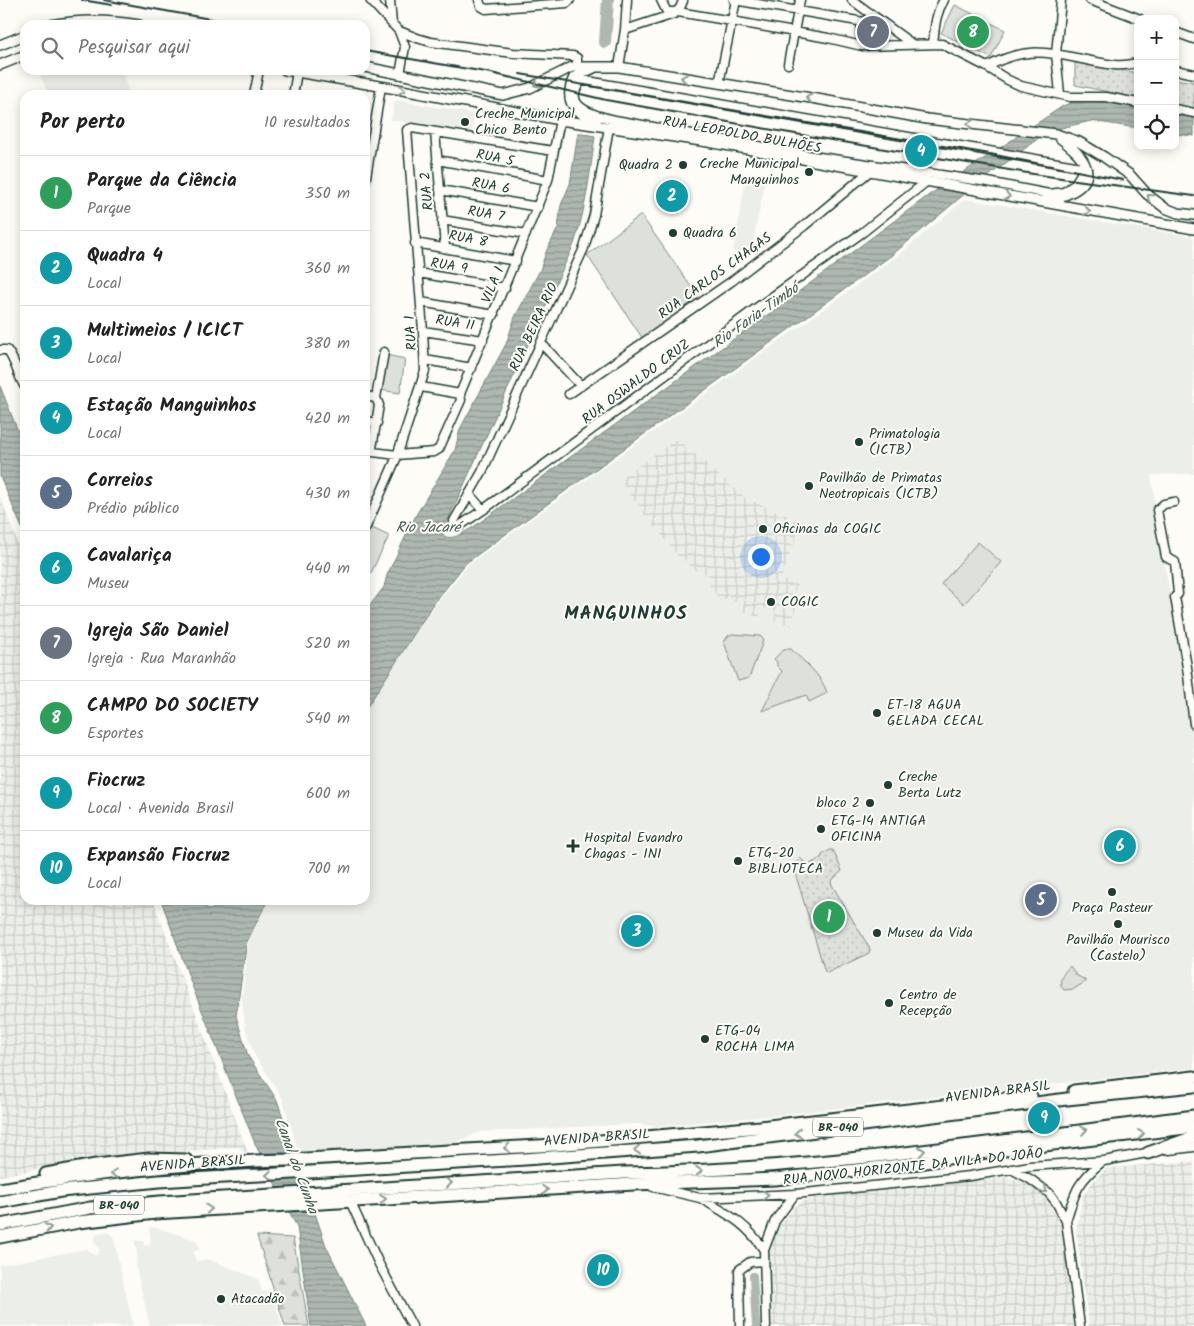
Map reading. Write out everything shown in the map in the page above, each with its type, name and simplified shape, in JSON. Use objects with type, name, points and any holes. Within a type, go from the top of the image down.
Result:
[{"type":"highway","name":"AVENIDA BRASIL","points":[[0,1189],[54,1180],[146,1169],[250,1161],[555,1145],[760,1127],[1194,1077]]},
{"type":"highway","name":"AVENIDA BRASIL","points":[[0,1202],[61,1191],[122,1184],[525,1159],[698,1146],[1067,1099],[1194,1086]]},
{"type":"highway","name":"BR-040","points":[[0,1225],[90,1208],[160,1202],[240,1202],[334,1190],[624,1173],[694,1172],[857,1159],[1194,1116]]},
{"type":"highway","points":[[0,1237],[112,1217],[240,1202],[334,1202],[634,1184],[775,1179],[919,1164],[971,1154],[1194,1127]]},
{"type":"highway","points":[[1148,1153],[1194,1138]]},
{"type":"highway","points":[[0,1184],[96,1165],[144,1159],[236,1162]]},
{"type":"highway","points":[[857,1159],[919,1164]]},
{"type":"main road","points":[[0,45],[20,36]]},
{"type":"main road","points":[[0,65],[20,57]]},
{"type":"main road","points":[[370,68],[502,95],[530,88],[554,75],[578,66],[619,67],[927,119],[1052,134],[1079,142],[1097,152],[1130,175],[1147,194],[1165,208],[1194,215]]},
{"type":"main road","points":[[596,67],[574,78],[570,89],[570,98],[575,110],[605,126]]},
{"type":"main road","name":"RUA LEOPOLDO BULHÕES","points":[[315,75],[560,120],[708,142],[1194,229]]},
{"type":"main road","points":[[1039,202],[1064,196],[1084,184],[1087,176],[1086,167],[1079,154],[1052,134]]},
{"type":"street","points":[[370,0],[399,31],[408,36],[431,42],[513,53],[573,56],[576,58],[578,66]]},
{"type":"street","points":[[390,0],[392,24]]},
{"type":"street","points":[[480,0],[481,6],[486,9],[569,2]]},
{"type":"street","points":[[619,67],[625,30],[627,0]]},
{"type":"street","points":[[661,0],[667,12],[732,21],[862,46],[942,44],[1021,86],[1070,97],[1106,97],[1134,102]]},
{"type":"street","points":[[720,79],[735,0],[864,22],[870,19],[881,20]]},
{"type":"street","points":[[788,64],[800,0]]},
{"type":"street","points":[[851,0],[912,44]]},
{"type":"street","points":[[933,44],[935,22],[944,0]]},
{"type":"street","points":[[1060,94],[1056,54],[1061,0]]},
{"type":"street","points":[[1090,0],[1134,17]]},
{"type":"street","points":[[625,30],[675,13],[683,1]]},
{"type":"street","points":[[864,22],[861,35],[866,42],[873,45]]},
{"type":"street","points":[[399,31],[405,46],[400,74]]},
{"type":"street","points":[[1179,33],[1194,39]]},
{"type":"street","points":[[987,67],[1005,58],[1031,52],[1056,54],[1115,65],[1134,63]]},
{"type":"street","points":[[1179,71],[1194,74]]},
{"type":"street","points":[[255,90],[258,75]]},
{"type":"street","points":[[294,90],[297,75]]},
{"type":"street","points":[[582,80],[986,149],[1080,167],[1081,174],[1077,182],[1070,189],[1049,194],[988,182],[813,156],[615,120],[586,112],[578,104],[575,94],[582,80]]},
{"type":"street","points":[[370,153],[381,87]]},
{"type":"street","points":[[1179,110],[1194,112]]},
{"type":"street","name":"VILA 1","points":[[397,455],[434,452],[439,449],[461,400],[460,394],[548,180],[560,120]]},
{"type":"street","name":"RUA BEIRA RIO","points":[[456,527],[454,521],[482,472],[584,248],[594,215],[605,126]]},
{"type":"street","name":"RUA 1","points":[[370,518],[397,455],[425,371],[407,130],[412,128],[435,132]]},
{"type":"street","points":[[435,132],[553,151]]},
{"type":"street","name":"RUA 2","points":[[435,132],[445,247]]},
{"type":"street","name":"RUA 5","points":[[437,160],[548,180]]},
{"type":"street","name":"RUA CARLOS CHAGAS","points":[[569,394],[732,281],[804,226],[870,171]]},
{"type":"street","name":"RUA OSWALDO CRUZ","points":[[456,527],[483,510],[863,232],[926,182]]},
{"type":"street","name":"RUA 6","points":[[440,190],[538,207]]},
{"type":"street","name":"RUA 7","points":[[442,220],[526,234]]},
{"type":"street","name":"RUA 8","points":[[415,243],[516,261]]},
{"type":"street","name":"RUA 9","points":[[419,273],[505,288]]},
{"type":"street","points":[[421,302],[494,315]]},
{"type":"street","name":"RUA 11","points":[[423,331],[483,340]]},
{"type":"street","points":[[541,343],[581,386]]},
{"type":"street","points":[[0,350],[7,350],[20,379]]},
{"type":"street","points":[[370,450],[372,448],[377,423],[379,405],[376,398],[384,352]]},
{"type":"street","points":[[425,360],[472,368]]},
{"type":"street","points":[[421,387],[460,394]]},
{"type":"street","points":[[370,397],[376,398]]},
{"type":"street","points":[[370,422],[377,423]]},
{"type":"street","points":[[370,452],[397,455]]},
{"type":"street","points":[[469,494],[483,510]]},
{"type":"street","points":[[1174,502],[1164,504],[1157,510],[1166,557],[1175,562],[1178,594],[1176,597],[1194,724]]},
{"type":"street","name":"RUA NOVO HORIZONTE DA VILA DO JOÃO","points":[[634,1184],[700,1198],[795,1194],[970,1176],[1011,1169],[1104,1160],[1194,1147]]},
{"type":"street","points":[[1066,1222],[1078,1186],[1104,1160]]},
{"type":"street","points":[[1011,1169],[1030,1179],[1049,1193],[1066,1222],[1080,1326]]},
{"type":"street","points":[[766,1326],[764,1250],[775,1221],[795,1194]]},
{"type":"street","points":[[700,1198],[738,1220],[764,1250]]},
{"type":"street","points":[[350,1201],[379,1264],[412,1326]]},
{"type":"street","points":[[740,1326],[739,1270],[750,1262],[764,1261]]},
{"type":"shaded area","points":[[40,75],[123,75],[128,90],[47,90]]},
{"type":"shaded area","points":[[395,100],[472,113],[474,116],[472,131],[466,133],[391,120]]},
{"type":"shaded area","points":[[747,173],[766,176],[751,254],[733,252]]},
{"type":"shaded area","points":[[965,199],[1194,237],[1194,474],[1151,475],[1163,557],[1184,663],[1194,755],[1194,1068],[992,1091],[989,1086],[967,1090],[963,1094],[758,1117],[657,1126],[636,1124],[480,1132],[452,1144],[299,1153],[282,1097],[254,1054],[245,1027],[242,999],[249,939],[266,905],[370,905],[370,702],[372,698],[436,604],[469,564],[896,257]]},
{"type":"shaded area","name":"COGIC","points":[[677,439],[747,499],[802,522],[781,579],[797,585],[793,596],[799,599],[791,625],[774,620],[776,611],[763,608],[759,617],[741,611],[743,604],[718,597],[710,586],[709,575],[694,570],[682,557],[680,558],[619,479]]},
{"type":"shaded area","points":[[0,496],[20,549],[20,905],[155,905],[249,1155],[238,1147],[81,1161],[0,1176]]},
{"type":"shaded area","points":[[1194,1161],[1194,1326],[1089,1326],[1076,1231],[1083,1196],[1094,1180],[1107,1168]]},
{"type":"shaded area","points":[[1008,1177],[1033,1186],[1047,1200],[1062,1226],[1074,1326],[772,1326],[769,1251],[774,1233],[794,1207],[803,1201],[829,1195]]},
{"type":"shaded area","points":[[149,1227],[196,1240],[199,1247],[193,1253],[196,1261],[208,1259],[256,1278],[259,1281],[262,1292],[271,1289],[282,1326],[150,1326],[136,1267],[137,1253],[134,1240],[143,1241],[144,1246],[151,1245]]},
{"type":"shaded area","points":[[106,1232],[113,1236],[133,1326],[0,1326],[0,1265],[87,1249],[96,1256],[100,1250],[94,1242],[95,1237],[98,1233]]},
{"type":"green space","points":[[955,5],[1005,30],[991,58],[941,33]]},
{"type":"green space","points":[[1075,62],[1134,72],[1134,97],[1075,85]]},
{"type":"green space","points":[[1179,80],[1194,82],[1194,110],[1179,107]]},
{"type":"green space","points":[[641,215],[701,301],[645,342],[587,255]]},
{"type":"green space","points":[[386,355],[405,359],[400,393],[380,390]]},
{"type":"green space","points":[[370,527],[389,536],[370,575]]},
{"type":"green space","points":[[978,542],[1001,562],[964,604],[941,584]]},
{"type":"green space","points":[[732,634],[760,636],[763,639],[749,678],[738,681],[724,642]]},
{"type":"green space","points":[[787,649],[791,649],[812,669],[825,686],[827,693],[809,702],[806,695],[762,711],[782,671],[774,659]]},
{"type":"green space","points":[[833,850],[842,871],[831,881],[832,885],[870,949],[869,953],[827,973],[825,972],[793,866],[800,858],[808,865],[821,858],[822,855]]},
{"type":"green space","points":[[1070,966],[1076,975],[1085,980],[1085,982],[1074,989],[1064,990],[1061,980],[1063,974]]},
{"type":"green space","points":[[257,1236],[293,1238],[309,1326],[285,1326]]},
{"type":"water","points":[[1080,99],[1134,107],[1134,127],[1091,121],[1048,131],[961,197],[892,255],[466,563],[435,602],[370,702],[370,605],[384,587],[387,575],[416,515],[455,450],[460,429],[506,344],[515,317],[540,270],[546,252],[558,228],[561,205],[570,184],[578,133],[595,136],[585,204],[574,244],[447,522],[443,535],[446,537],[458,536],[472,528],[770,313],[929,195],[1063,106]]},
{"type":"water","points":[[1179,115],[1194,117],[1194,136],[1179,134]]},
{"type":"water","points":[[0,386],[20,436],[20,523],[0,476]]},
{"type":"water","name":"Canal do Cunha","points":[[163,905],[202,905],[211,910],[216,905],[265,905],[247,941],[236,1016],[248,1056],[277,1100],[326,1246],[366,1326],[311,1326],[297,1227],[256,1146],[193,988]]},
{"type":"waterway","name":"Rio Jacaré","points":[[605,42],[608,0]]},
{"type":"waterway","points":[[753,1276],[756,1326]]},
{"type":"railway","points":[[82,0],[112,5]]},
{"type":"railway","points":[[104,0],[216,20]]},
{"type":"railway","points":[[370,52],[491,73],[606,100],[784,132],[1039,175],[1194,196]]},
{"type":"railway","points":[[520,74],[990,154],[1123,180]]},
{"type":"place","name":"Igreja São Daniel","points":[[873,32]]},
{"type":"place","name":"CAMPO DO SOCIETY","points":[[973,32]]},
{"type":"place","name":"Creche Municipal Chico Bento","points":[[465,122]]},
{"type":"place","name":"Estação Manguinhos","points":[[921,151]]},
{"type":"place","name":"Quadra 2","points":[[683,165]]},
{"type":"place","name":"Creche Municipal Manguinhos","points":[[809,172]]},
{"type":"place","name":"Quadra 4","points":[[672,196]]},
{"type":"place","name":"Quadra 6","points":[[673,233]]},
{"type":"place","name":"Primatologia (ICTB)","points":[[859,442]]},
{"type":"place","name":"Pavilhão de Primatas Neotropicais (ICTB)","points":[[809,486]]},
{"type":"place","name":"Oficinas da COGIC","points":[[763,529]]},
{"type":"place","name":"COGIC","points":[[771,602]]},
{"type":"place","name":"ET-18 AGUA GELADA CECAL","points":[[877,713]]},
{"type":"place","name":"Creche Berta Lutz","points":[[888,785]]},
{"type":"place","name":"bloco 2","points":[[870,803]]},
{"type":"place","name":"ETG-14 ANTIGA OFICINA","points":[[821,829]]},
{"type":"place","name":"Hospital Evandro Chagas - INI","points":[[573,846]]},
{"type":"place","name":"Cavalariça","points":[[1120,846]]},
{"type":"place","name":"ETG-20 BIBLIOTECA","points":[[738,861]]},
{"type":"place","name":"Praça Pasteur","points":[[1112,892]]},
{"type":"place","name":"Correios","points":[[1041,900]]},
{"type":"place","name":"Parque da Ciência","points":[[829,917]]},
{"type":"place","name":"Pavilhão Mourisco (Castelo)","points":[[1118,924]]},
{"type":"place","name":"Multimeios / ICICT","points":[[637,931]]},
{"type":"place","name":"Museu da Vida","points":[[877,933]]},
{"type":"place","name":"Centro de Recepção","points":[[889,1003]]},
{"type":"place","name":"ETG-04 ROCHA LIMA","points":[[705,1039]]},
{"type":"place","name":"Fiocruz","points":[[1044,1118]]},
{"type":"place","name":"Expansão Fiocruz","points":[[603,1270]]},
{"type":"place","name":"Atacadão","points":[[221,1299]]},
{"type":"district","name":"MANGUINHOS","points":[[626,614]]},
{"type":"water label","name":"Rio Faria-Timbó","points":[[756,316]]}]
